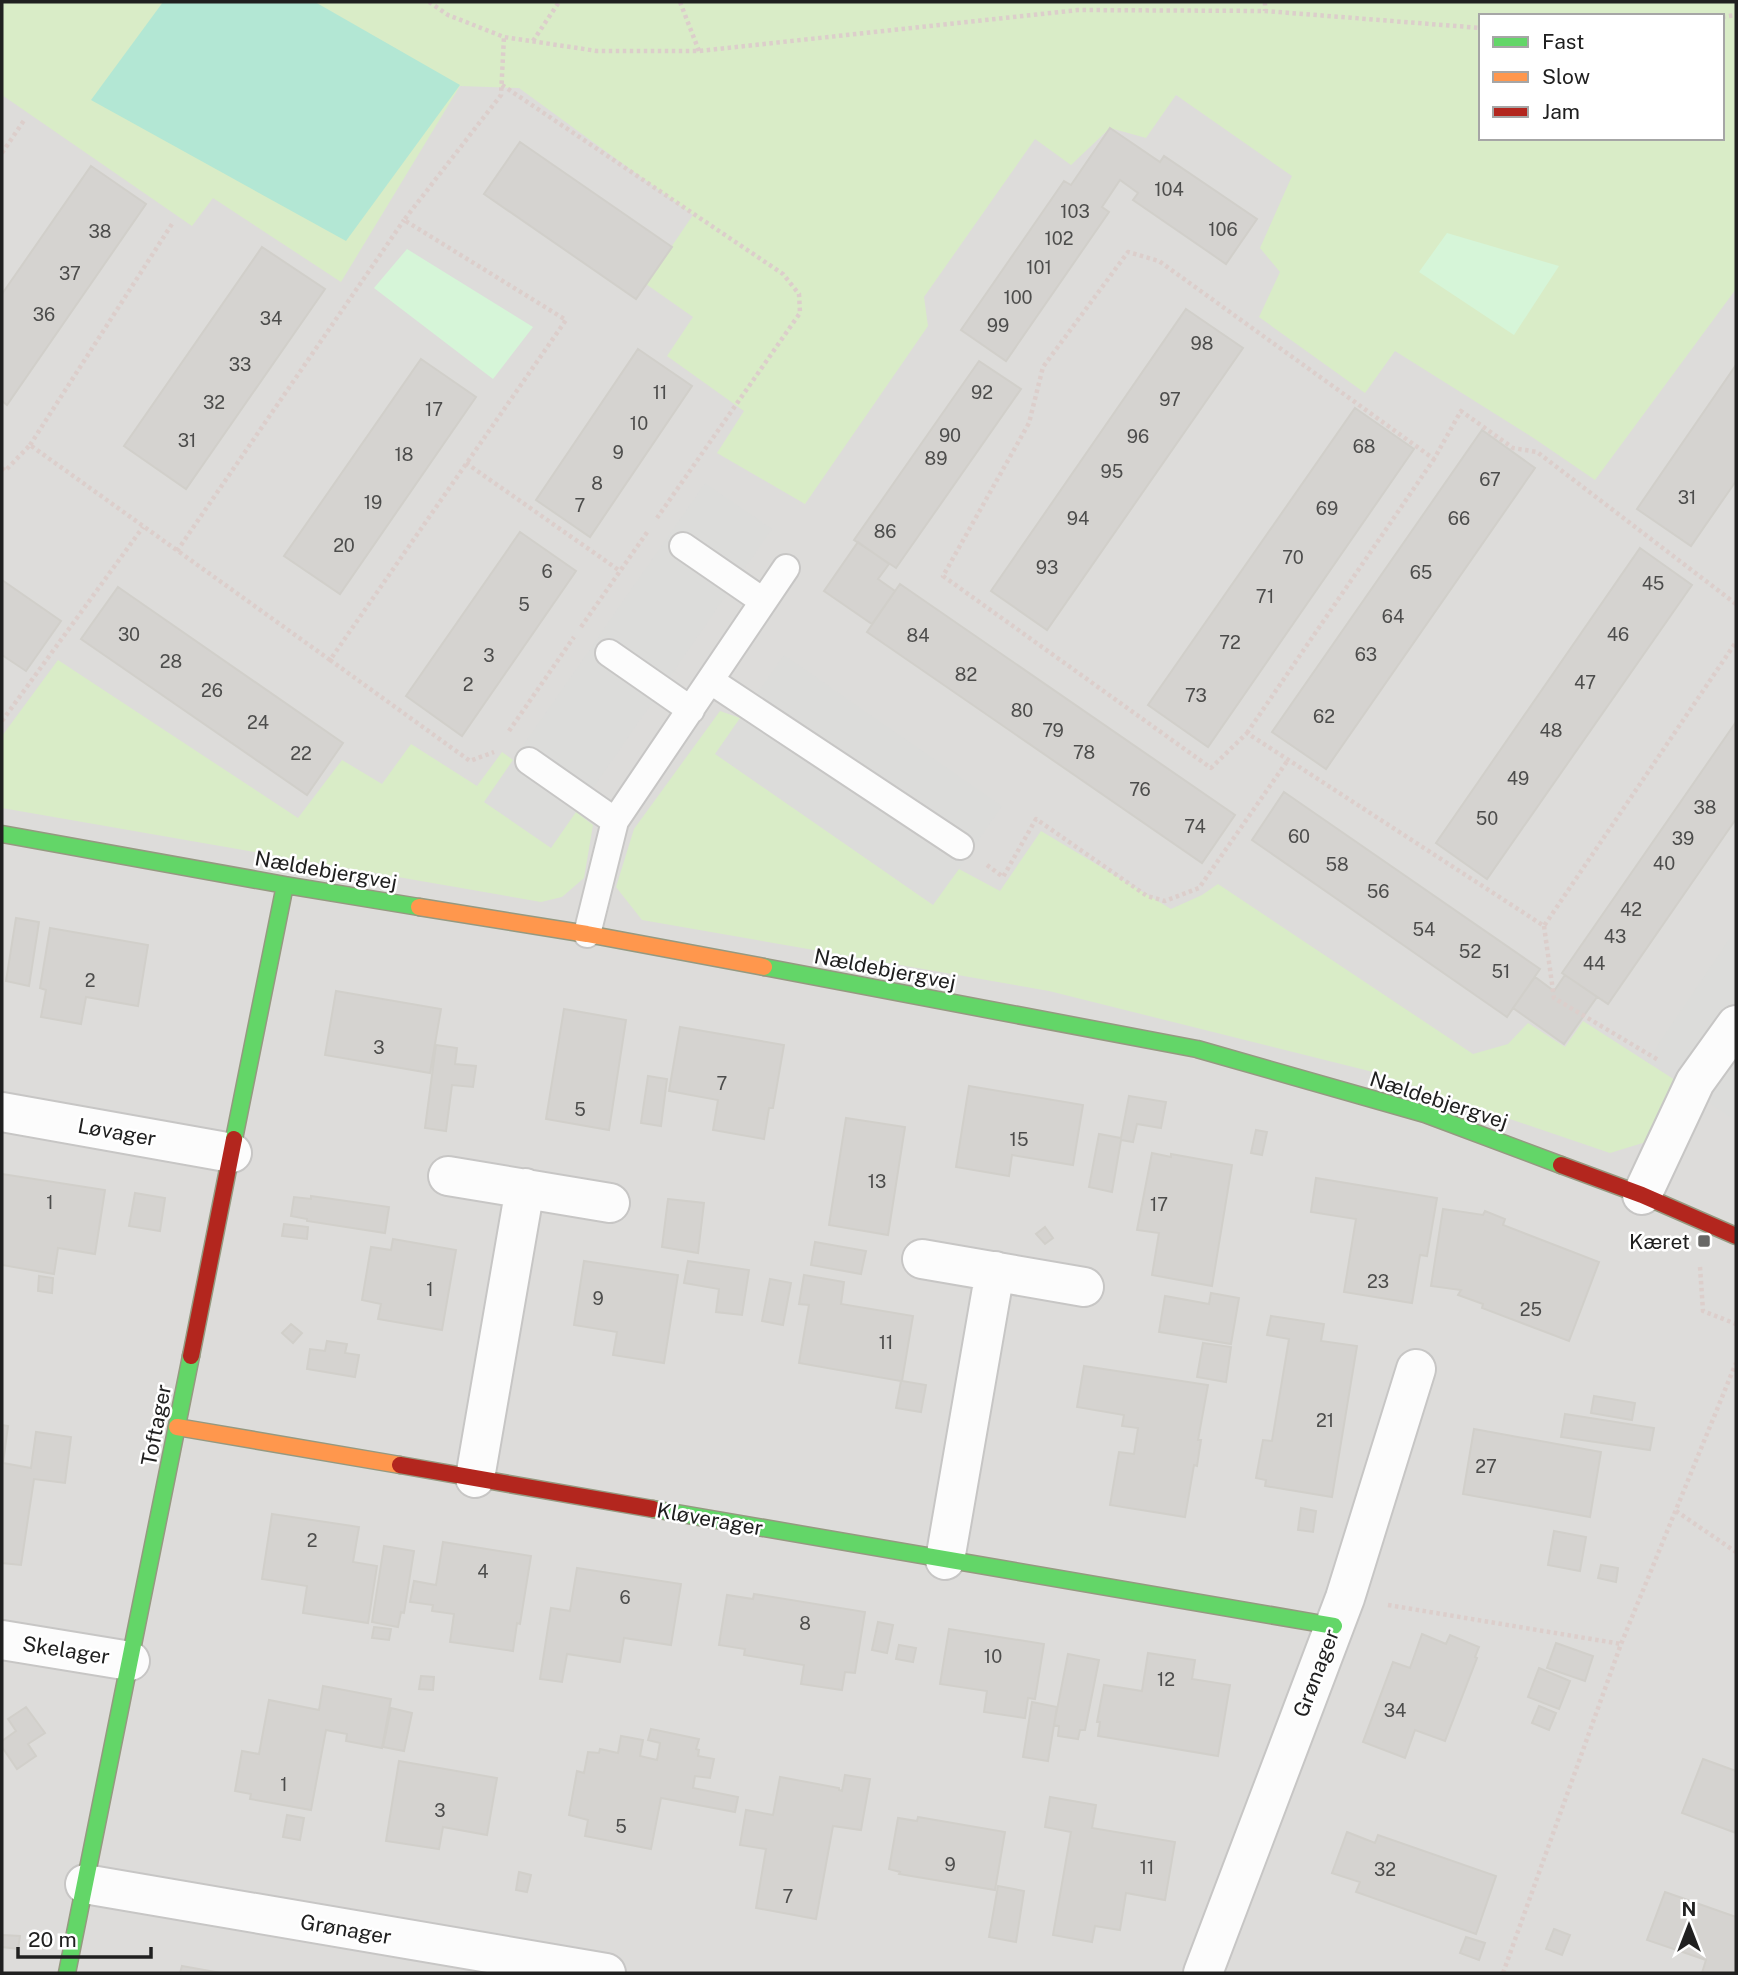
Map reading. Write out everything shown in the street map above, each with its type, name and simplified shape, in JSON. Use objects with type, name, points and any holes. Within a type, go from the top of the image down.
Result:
[{"type":"street","name":"Nældebjergvej","points":[[2,834],[285,885],[587,934],[1198,1049],[1424,1114],[1642,1195],[1736,1236]]},
{"type":"street","name":"Toftager","points":[[67,1973],[285,885]]},
{"type":"street","points":[[1642,1195],[1695,1082],[1736,1025]]},
{"type":"street","name":"Løvager","points":[[2,1112],[232,1153]]},
{"type":"street","points":[[448,1176],[610,1203]]},
{"type":"street","points":[[475,1478],[525,1188]]},
{"type":"street","points":[[922,1259],[1084,1287]]},
{"type":"street","points":[[945,1560],[995,1271]]},
{"type":"street","name":"Grønager","points":[[1203,1973],[1339,1612],[1416,1369]]},
{"type":"street","name":"Kløverager","points":[[177,1427],[945,1560],[1339,1612]]},
{"type":"street","name":"Skelager","points":[[2,1640],[130,1661]]},
{"type":"street","name":"Grønager","points":[[85,1884],[607,1973]]},
{"type":"lane","points":[[683,546],[764,601]]},
{"type":"lane","points":[[587,934],[615,821],[786,568]]},
{"type":"lane","points":[[609,653],[691,710]]},
{"type":"lane","points":[[711,681],[960,846]]},
{"type":"lane","points":[[529,761],[615,821]]},
{"type":"path","points":[[429,2],[448,15],[504,37],[597,51],[699,51],[1078,10],[1265,11],[1479,28]]},
{"type":"path","points":[[533,41],[559,2]]},
{"type":"path","points":[[680,2],[699,51]]},
{"type":"path","points":[[1265,2],[1265,11]]},
{"type":"path","points":[[177,551],[404,220],[501,95],[504,37]]},
{"type":"path","points":[[502,85],[783,274],[799,294],[800,313],[508,732]]},
{"type":"path","points":[[2,153],[25,119]]},
{"type":"path","points":[[330,660],[566,320],[404,220]]},
{"type":"path","points":[[2,468],[5,471],[30,445],[172,224]]},
{"type":"path","points":[[1434,459],[1158,261],[1128,252],[1043,367],[1030,423],[943,576],[1211,768],[1247,733],[1434,459],[1461,411],[1513,448],[1537,452],[1736,604]]},
{"type":"path","points":[[30,445],[470,761],[493,752],[500,743]]},
{"type":"path","points":[[466,463],[620,571]]},
{"type":"path","points":[[2,721],[143,527]]},
{"type":"path","points":[[1695,1082],[1554,998],[1544,926],[1736,642]]},
{"type":"path","points":[[1247,733],[1544,926]]},
{"type":"path","points":[[960,846],[1003,877],[1036,819],[1147,896],[1165,901],[1199,888],[1287,760]]},
{"type":"path","points":[[1686,1214],[1677,1251],[1700,1267],[1703,1311],[1736,1324]]},
{"type":"path","points":[[1503,1973],[1621,1644],[1736,1363]]},
{"type":"path","points":[[1676,1511],[1736,1552]]},
{"type":"path","points":[[1339,1612],[1621,1644]]},
{"type":"shaded area","points":[[2,2],[1736,2],[1736,1973],[2,1973]]},
{"type":"shaded area","points":[[705,483],[772,529],[551,849],[484,802]]},
{"type":"shaded area","points":[[784,655],[1002,806],[934,905],[715,754]]},
{"type":"shaded area","points":[[1736,929],[1736,1121],[1647,1061]]},
{"type":"green space","points":[[2,2],[1736,2],[1736,289],[1595,480],[1395,351],[1365,393],[1259,317],[1280,272],[1260,248],[1292,176],[1176,95],[1146,138],[1110,128],[1071,165],[1035,139],[924,297],[928,326],[805,504],[717,453],[744,411],[667,356],[693,317],[646,284],[693,215],[519,88],[460,86],[341,282],[213,198],[192,226],[2,95]]},
{"type":"green space","points":[[163,2],[315,2],[460,85],[346,241],[91,100]]},
{"type":"green space","points":[[1447,233],[1559,266],[1514,335],[1419,272]]},
{"type":"green space","points":[[407,249],[533,327],[493,379],[374,288]]},
{"type":"green space","points":[[58,660],[298,818],[342,760],[382,784],[411,744],[477,786],[502,752],[513,760],[484,802],[551,848],[576,812],[593,825],[584,878],[562,897],[541,902],[2,808],[2,736]]},
{"type":"green space","points":[[720,711],[740,718],[715,754],[933,905],[959,869],[1000,891],[1041,831],[1171,909],[1202,895],[1218,884],[1473,1054],[1508,1044],[1528,1023],[1565,1047],[1583,1021],[1678,1082],[1646,1142],[1610,1153],[1369,1071],[1049,991],[642,920],[616,887],[634,829]]},
{"type":"building","points":[[1110,128],[1160,162],[1164,156],[1257,219],[1226,264],[1133,200],[1138,193],[1120,180],[1102,207],[1109,212],[1006,361],[961,330],[1064,181],[1071,185]]},
{"type":"building","points":[[520,142],[672,247],[636,299],[484,194]]},
{"type":"building","points":[[91,166],[146,204],[7,405],[2,401],[2,294]]},
{"type":"building","points":[[262,247],[325,289],[186,489],[124,446]]},
{"type":"building","points":[[1186,309],[1243,348],[1047,630],[991,591]]},
{"type":"building","points":[[638,349],[692,386],[590,537],[536,500]]},
{"type":"building","points":[[421,359],[476,397],[340,594],[284,556]]},
{"type":"building","points":[[979,361],[1021,389],[896,568],[854,540]]},
{"type":"building","points":[[1736,365],[1736,481],[1691,546],[1637,509]]},
{"type":"building","points":[[1355,408],[1414,449],[1208,747],[1148,705]]},
{"type":"building","points":[[1482,430],[1535,468],[1326,769],[1272,732]]},
{"type":"building","points":[[520,532],[576,571],[462,736],[406,696]]},
{"type":"building","points":[[858,542],[889,564],[878,579],[895,591],[872,624],[824,591]]},
{"type":"building","points":[[1640,548],[1692,585],[1487,879],[1436,843]]},
{"type":"building","points":[[2,580],[61,621],[26,671],[2,655]]},
{"type":"building","points":[[900,584],[1235,815],[1202,863],[867,632]]},
{"type":"building","points":[[118,587],[343,743],[307,795],[81,639]]},
{"type":"building","points":[[1736,722],[1736,819],[1608,1004],[1562,973]]},
{"type":"building","points":[[1284,792],[1540,969],[1507,1017],[1252,840]]},
{"type":"building","points":[[16,918],[39,922],[29,986],[6,981]]},
{"type":"building","points":[[50,928],[148,945],[138,1006],[86,997],[81,1024],[41,1017],[46,990],[40,988]]},
{"type":"building","points":[[1565,975],[1597,997],[1564,1044],[1513,1008],[1535,977],[1554,991]]},
{"type":"building","points":[[336,991],[441,1009],[430,1073],[325,1055]]},
{"type":"building","points":[[564,1009],[626,1020],[609,1130],[546,1119]]},
{"type":"building","points":[[680,1027],[784,1045],[773,1108],[769,1108],[764,1139],[713,1130],[718,1100],[669,1091]]},
{"type":"building","points":[[436,1045],[457,1048],[455,1064],[476,1066],[473,1087],[452,1085],[446,1131],[425,1128]]},
{"type":"building","points":[[648,1076],[667,1079],[661,1126],[641,1123]]},
{"type":"building","points":[[969,1086],[1083,1105],[1073,1165],[1012,1155],[1009,1176],[956,1167]]},
{"type":"building","points":[[1129,1096],[1166,1102],[1161,1128],[1137,1124],[1133,1142],[1121,1140],[1112,1192],[1089,1187],[1099,1134],[1121,1138]]},
{"type":"building","points":[[846,1118],[905,1127],[888,1235],[829,1225]]},
{"type":"building","points":[[1256,1130],[1267,1132],[1262,1155],[1251,1153]]},
{"type":"building","points":[[1152,1153],[1232,1165],[1212,1286],[1152,1275],[1159,1233],[1137,1230]]},
{"type":"building","points":[[2,1174],[105,1190],[95,1254],[58,1248],[54,1274],[2,1265]]},
{"type":"building","points":[[1316,1178],[1437,1198],[1427,1256],[1420,1255],[1412,1303],[1344,1292],[1356,1219],[1311,1212]]},
{"type":"building","points":[[135,1193],[165,1198],[160,1231],[129,1226]]},
{"type":"building","points":[[311,1196],[389,1207],[385,1233],[291,1216],[294,1197],[311,1199]]},
{"type":"building","points":[[668,1199],[704,1203],[698,1253],[662,1247]]},
{"type":"building","points":[[1443,1209],[1483,1215],[1485,1211],[1505,1219],[1503,1225],[1599,1262],[1569,1341],[1482,1308],[1483,1304],[1458,1295],[1461,1290],[1431,1286]]},
{"type":"building","points":[[284,1224],[308,1227],[307,1239],[282,1236]]},
{"type":"building","points":[[1045,1227],[1053,1238],[1045,1244],[1036,1234]]},
{"type":"building","points":[[393,1239],[456,1250],[442,1330],[378,1319],[381,1304],[362,1300],[371,1247],[391,1250]]},
{"type":"building","points":[[815,1242],[866,1251],[861,1274],[811,1265]]},
{"type":"building","points":[[584,1261],[678,1275],[664,1363],[613,1355],[617,1332],[574,1325]]},
{"type":"building","points":[[688,1261],[749,1270],[742,1315],[716,1312],[719,1289],[684,1283]]},
{"type":"building","points":[[804,1275],[844,1282],[841,1304],[913,1316],[902,1381],[926,1385],[921,1412],[896,1408],[901,1381],[799,1363],[809,1305],[799,1304]]},
{"type":"building","points":[[39,1276],[53,1278],[52,1293],[38,1291]]},
{"type":"building","points":[[770,1279],[791,1283],[783,1325],[762,1321]]},
{"type":"building","points":[[1211,1293],[1239,1298],[1231,1344],[1159,1332],[1165,1296],[1209,1304]]},
{"type":"building","points":[[1271,1316],[1324,1324],[1321,1341],[1357,1346],[1332,1497],[1265,1486],[1266,1480],[1256,1478],[1263,1440],[1272,1441],[1289,1339],[1267,1335]]},
{"type":"building","points":[[291,1324],[302,1333],[293,1343],[282,1333]]},
{"type":"building","points":[[327,1341],[347,1344],[345,1353],[359,1355],[355,1377],[307,1369],[310,1349],[325,1351]]},
{"type":"building","points":[[1203,1343],[1231,1347],[1226,1382],[1197,1377]]},
{"type":"building","points":[[1084,1366],[1208,1385],[1198,1440],[1201,1440],[1197,1466],[1194,1465],[1185,1517],[1110,1505],[1119,1452],[1134,1454],[1138,1428],[1122,1426],[1124,1415],[1077,1407]]},
{"type":"building","points":[[1594,1396],[1635,1403],[1632,1420],[1591,1413]]},
{"type":"building","points":[[1565,1414],[1654,1428],[1650,1450],[1561,1437]]},
{"type":"building","points":[[2,1425],[8,1426],[3,1463],[31,1468],[36,1432],[71,1437],[65,1483],[34,1479],[21,1565],[2,1563]]},
{"type":"building","points":[[1474,1429],[1601,1452],[1590,1517],[1463,1494]]},
{"type":"building","points":[[1301,1508],[1316,1511],[1313,1532],[1298,1530]]},
{"type":"building","points":[[272,1514],[359,1527],[353,1562],[377,1566],[368,1623],[303,1613],[307,1586],[262,1579]]},
{"type":"building","points":[[1554,1531],[1586,1537],[1580,1571],[1548,1565]]},
{"type":"building","points":[[443,1542],[531,1556],[513,1651],[450,1642],[454,1614],[432,1611],[433,1605],[410,1602],[414,1581],[436,1585]]},
{"type":"building","points":[[384,1546],[414,1551],[404,1613],[401,1612],[398,1627],[372,1622]]},
{"type":"building","points":[[1601,1565],[1618,1568],[1616,1582],[1598,1578]]},
{"type":"building","points":[[577,1568],[681,1584],[671,1645],[624,1638],[620,1662],[567,1654],[562,1682],[540,1679],[551,1608],[570,1611]]},
{"type":"building","points":[[754,1594],[865,1612],[855,1673],[845,1672],[842,1690],[801,1684],[804,1665],[744,1655],[745,1649],[719,1645],[727,1595],[753,1599]]},
{"type":"building","points":[[878,1622],[893,1625],[887,1653],[872,1650]]},
{"type":"building","points":[[374,1627],[391,1629],[389,1640],[372,1638]]},
{"type":"building","points":[[949,1629],[1044,1644],[1035,1699],[1028,1698],[1025,1718],[984,1712],[987,1691],[940,1684]]},
{"type":"building","points":[[1422,1634],[1446,1644],[1450,1635],[1479,1647],[1445,1741],[1415,1730],[1405,1758],[1363,1742],[1393,1662],[1410,1668]]},
{"type":"building","points":[[1556,1643],[1593,1656],[1585,1681],[1547,1668]]},
{"type":"building","points":[[899,1645],[916,1648],[913,1662],[896,1659]]},
{"type":"building","points":[[1148,1653],[1195,1660],[1192,1679],[1230,1685],[1218,1756],[1098,1736],[1100,1722],[1097,1722],[1104,1685],[1142,1691]]},
{"type":"building","points":[[1068,1654],[1099,1660],[1085,1730],[1080,1730],[1078,1739],[1058,1736],[1059,1726],[1054,1725]]},
{"type":"building","points":[[1539,1668],[1570,1681],[1559,1709],[1528,1697]]},
{"type":"building","points":[[421,1676],[434,1677],[433,1690],[419,1689]]},
{"type":"building","points":[[323,1686],[391,1699],[382,1748],[346,1741],[347,1734],[326,1730],[311,1810],[250,1799],[251,1794],[235,1791],[242,1751],[259,1754],[269,1700],[319,1710]]},
{"type":"building","points":[[1032,1702],[1057,1707],[1048,1761],[1023,1757]]},
{"type":"building","points":[[1539,1706],[1556,1713],[1549,1730],[1532,1723]]},
{"type":"building","points":[[26,1707],[45,1733],[28,1744],[36,1756],[17,1769],[2,1747],[2,1741],[16,1731],[8,1719]]},
{"type":"building","points":[[391,1708],[412,1713],[404,1751],[383,1747]]},
{"type":"building","points":[[651,1729],[699,1739],[696,1749],[699,1750],[698,1756],[714,1759],[710,1778],[695,1776],[693,1788],[738,1797],[735,1812],[661,1798],[651,1849],[585,1836],[588,1820],[569,1815],[577,1771],[584,1773],[588,1752],[599,1753],[600,1749],[618,1753],[621,1736],[643,1740],[640,1756],[657,1760],[660,1743],[648,1740]]},
{"type":"building","points":[[1703,1759],[1736,1771],[1736,1833],[1682,1813]]},
{"type":"building","points":[[399,1761],[497,1778],[487,1835],[443,1827],[439,1849],[386,1841]]},
{"type":"building","points":[[845,1775],[870,1779],[861,1830],[833,1826],[816,1919],[756,1908],[766,1849],[740,1845],[746,1810],[773,1815],[780,1777],[839,1788],[842,1791]]},
{"type":"building","points":[[1050,1797],[1096,1805],[1092,1828],[1175,1842],[1165,1900],[1126,1893],[1120,1930],[1095,1926],[1092,1942],[1053,1935],[1071,1832],[1045,1827]]},
{"type":"building","points":[[287,1815],[304,1818],[300,1840],[283,1837]]},
{"type":"building","points":[[918,1817],[1005,1832],[995,1890],[899,1874],[900,1872],[889,1869],[898,1818],[917,1821]]},
{"type":"building","points":[[1347,1832],[1375,1843],[1378,1835],[1496,1876],[1476,1934],[1356,1892],[1360,1882],[1332,1873]]},
{"type":"building","points":[[519,1872],[531,1875],[527,1892],[516,1890]]},
{"type":"building","points":[[998,1886],[1024,1891],[1016,1942],[989,1937]]},
{"type":"building","points":[[1665,1892],[1736,1917],[1736,1973],[1702,1973],[1706,1960],[1647,1940]]},
{"type":"building","points":[[1554,1929],[1570,1935],[1562,1955],[1546,1949]]},
{"type":"building","points":[[2,1935],[20,1936],[18,1949],[2,1947]]},
{"type":"building","points":[[1466,1937],[1485,1943],[1479,1960],[1460,1953]]},
{"type":"building","points":[[182,1966],[221,1973],[180,1973]]},
{"type":"traffic: fast","points":[[2,834],[419,907]]},
{"type":"traffic: fast","points":[[234,1139],[285,885]]},
{"type":"traffic: fast","points":[[764,967],[1197,1049],[1425,1114],[1561,1165]]},
{"type":"traffic: fast","points":[[67,1973],[191,1356]]},
{"type":"traffic: fast","points":[[653,1509],[1334,1626]]},
{"type":"traffic: slow","points":[[419,907],[587,934],[764,967]]},
{"type":"traffic: slow","points":[[177,1427],[400,1465]]},
{"type":"traffic: jam","points":[[191,1356],[234,1139]]},
{"type":"traffic: jam","points":[[1561,1165],[1642,1195],[1736,1236]]},
{"type":"traffic: jam","points":[[400,1465],[653,1509]]},
{"type":"place","name":"Kæret","points":[[1704,1241]]}]
